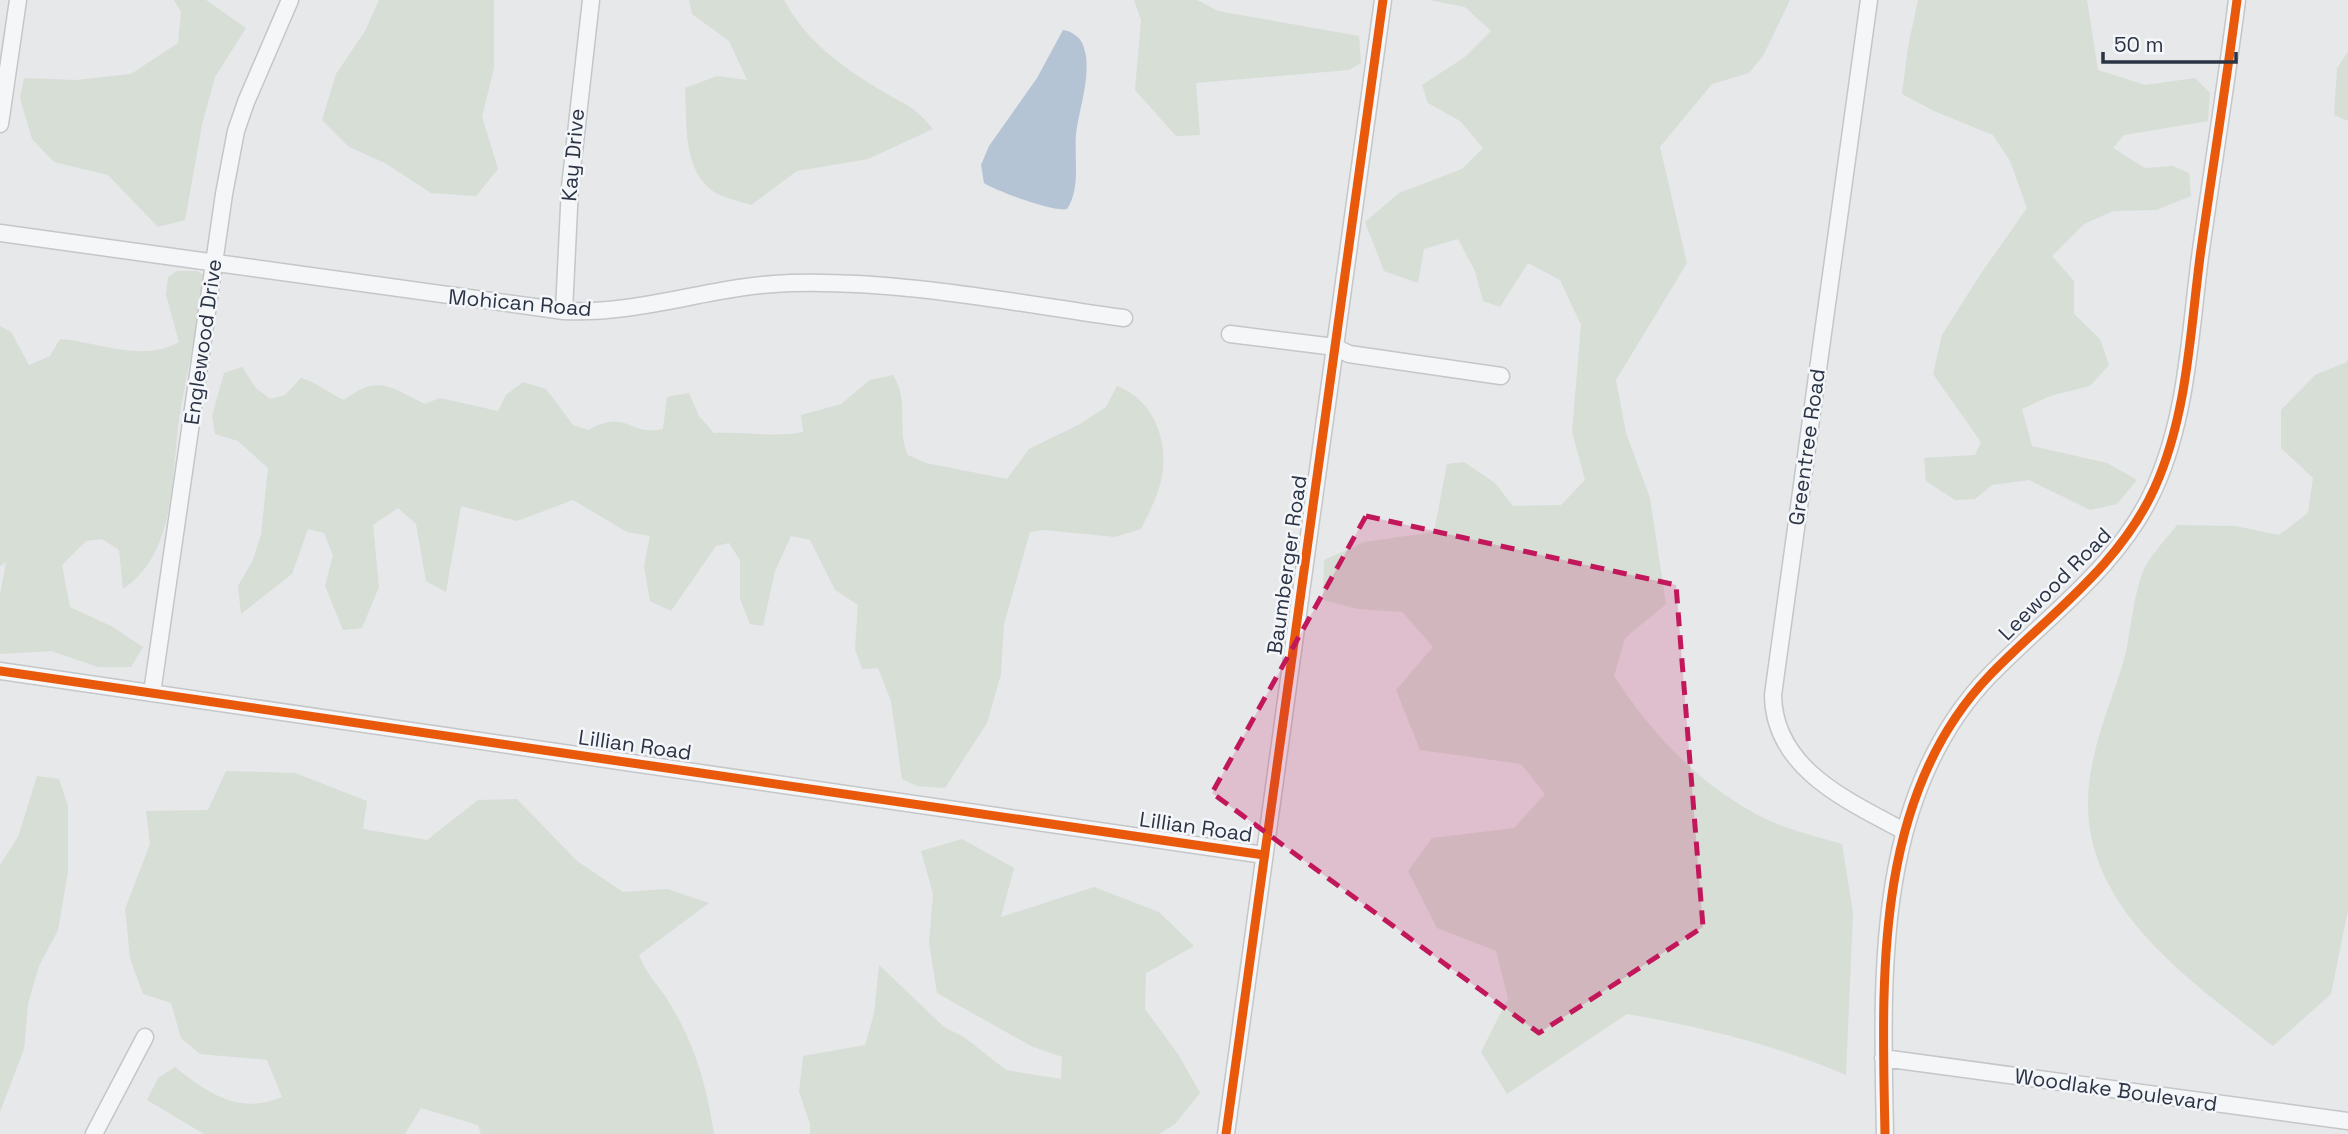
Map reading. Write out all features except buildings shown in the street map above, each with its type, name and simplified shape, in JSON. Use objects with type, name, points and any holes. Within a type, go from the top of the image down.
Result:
[{"type":"street","points":[[0,124],[18,0]]},
{"type":"street","name":"Englewood Drive","points":[[152,694],[214,263],[236,131],[290,0]]},
{"type":"street","name":"Kay Drive","points":[[564,311],[570,187],[591,0]]},
{"type":"street","name":"Baumberger Road","points":[[1226,1134],[1383,0]]},
{"type":"street","name":"Greentree Road","points":[[1869,0],[1773,695],[1773,712],[1781,737],[1792,754],[1822,783],[1904,831]]},
{"type":"street","name":"Leewood Road","points":[[1885,1134],[1883,1058],[1889,926],[1904,831],[1932,758],[1956,716],[1986,679],[2113,555],[2142,513],[2162,471],[2180,403],[2237,0]]},
{"type":"street","name":"Mohican Road","points":[[0,233],[564,311],[636,307],[748,286],[828,282],[908,288],[1124,318]]},
{"type":"street","points":[[1230,334],[1335,347],[1349,354],[1501,376]]},
{"type":"street","name":"Lillian Road","points":[[0,671],[1264,855]]},
{"type":"street","points":[[94,1134],[145,1037]]},
{"type":"street","name":"Woodlake Boulevard","points":[[1883,1058],[2348,1121]]},
{"type":"highlighted area","points":[[1366,516],[1676,585],[1703,927],[1539,1033],[1212,793]]},
{"type":"shaded area","points":[[174,0],[206,0],[246,28],[215,77],[202,125],[185,220],[158,227],[108,175],[54,162],[32,139],[20,98],[24,78],[76,80],[131,74],[178,43],[181,12]]},
{"type":"shaded area","points":[[379,0],[494,0],[494,68],[482,117],[498,169],[476,196],[431,193],[385,163],[349,147],[322,120],[336,74],[365,31]]},
{"type":"shaded area","points":[[689,0],[784,0],[803,28],[826,52],[915,110],[933,129],[868,159],[797,171],[751,205],[714,192],[704,183],[691,158],[685,88],[717,76],[747,80],[729,41],[692,14]]},
{"type":"shaded area","points":[[1134,0],[1197,0],[1218,11],[1359,36],[1361,63],[1349,70],[1196,83],[1200,135],[1176,136],[1135,90],[1141,20]]},
{"type":"shaded area","points":[[1429,0],[1790,0],[1763,56],[1749,73],[1712,84],[1660,147],[1687,263],[1616,380],[1626,433],[1650,498],[1666,604],[1625,638],[1614,676],[1663,740],[1723,794],[1770,821],[1842,844],[1853,913],[1846,1075],[1738,1038],[1627,1014],[1507,1094],[1481,1052],[1508,998],[1496,951],[1437,928],[1408,871],[1432,838],[1514,828],[1545,794],[1521,764],[1420,750],[1396,690],[1433,647],[1402,612],[1358,609],[1323,600],[1324,560],[1364,542],[1434,532],[1447,464],[1464,462],[1495,483],[1513,506],[1561,505],[1585,480],[1572,432],[1581,325],[1560,280],[1528,263],[1500,307],[1483,301],[1475,271],[1458,239],[1424,249],[1418,283],[1384,271],[1365,222],[1399,193],[1462,169],[1483,148],[1460,121],[1428,103],[1422,85],[1465,57],[1491,31],[1465,7]]},
{"type":"shaded area","points":[[1918,0],[2087,0],[2098,70],[2145,85],[2195,78],[2210,93],[2208,121],[2124,135],[2113,148],[2145,168],[2173,166],[2189,173],[2191,196],[2156,210],[2113,211],[2084,224],[2052,256],[2074,281],[2074,314],[2100,339],[2109,365],[2090,386],[2050,396],[2022,409],[2032,446],[2107,463],[2137,480],[2117,504],[2090,510],[2029,480],[1992,485],[1975,499],[1955,500],[1926,481],[1924,458],[1975,455],[1981,442],[1933,374],[1942,335],[2027,208],[2010,161],[1993,135],[1934,111],[1902,94]]},
{"type":"shaded area","points":[[2348,52],[2348,121],[2334,115],[2337,68]]},
{"type":"shaded area","points":[[177,271],[197,271],[206,276],[181,407],[173,481],[164,531],[155,553],[141,573],[123,589],[119,550],[102,539],[86,541],[62,565],[70,607],[113,627],[143,647],[131,667],[98,667],[51,651],[0,654],[0,595],[6,562],[0,566],[0,326],[11,332],[29,365],[50,356],[60,339],[135,351],[165,348],[179,342],[166,295],[168,277]]},
{"type":"shaded area","points":[[2348,358],[2348,910],[2331,994],[2273,1046],[2181,971],[2152,943],[2126,912],[2106,879],[2093,843],[2088,803],[2089,786],[2099,735],[2124,658],[2138,588],[2147,563],[2177,525],[2235,526],[2279,535],[2308,513],[2313,478],[2281,448],[2281,410],[2315,375],[2347,362]]},
{"type":"shaded area","points":[[242,367],[256,388],[270,399],[285,395],[301,378],[344,400],[356,392],[376,385],[394,389],[425,404],[440,398],[498,411],[506,395],[523,382],[546,389],[573,425],[588,430],[612,422],[642,429],[663,429],[667,397],[689,393],[699,416],[714,433],[770,434],[803,432],[801,415],[841,404],[870,380],[893,375],[901,395],[903,436],[908,455],[926,463],[1007,479],[1029,449],[1080,424],[1106,407],[1117,386],[1143,404],[1152,416],[1162,446],[1162,478],[1141,529],[1115,537],[1044,530],[1030,532],[1004,624],[1001,674],[987,723],[945,788],[917,786],[902,779],[891,701],[878,668],[862,669],[855,649],[858,605],[835,590],[810,540],[791,536],[775,571],[763,626],[750,624],[740,599],[740,560],[729,543],[716,546],[671,611],[650,601],[644,566],[650,536],[627,532],[573,500],[517,521],[461,506],[446,592],[426,581],[416,524],[398,508],[373,525],[379,587],[362,628],[343,630],[325,586],[333,555],[324,533],[308,529],[292,574],[241,614],[238,586],[253,560],[261,535],[268,468],[238,441],[215,434],[212,416],[224,373]]},
{"type":"shaded area","points":[[226,771],[295,773],[367,801],[363,829],[427,840],[478,800],[517,799],[577,861],[623,892],[667,889],[709,903],[639,955],[684,1029],[703,1080],[714,1134],[481,1134],[478,1125],[421,1108],[405,1134],[204,1134],[147,1100],[158,1078],[175,1067],[212,1093],[238,1103],[252,1104],[282,1097],[267,1060],[200,1054],[181,1038],[171,1003],[143,994],[130,958],[125,909],[150,844],[146,811],[208,810]]},
{"type":"shaded area","points":[[37,776],[59,779],[68,806],[68,872],[58,930],[39,966],[28,1004],[24,1049],[0,1112],[0,865],[18,837]]},
{"type":"shaded area","points":[[962,839],[1014,868],[1001,917],[1094,887],[1159,912],[1194,946],[1146,973],[1145,1009],[1178,1054],[1200,1093],[1175,1124],[1159,1134],[810,1134],[810,1124],[799,1092],[803,1056],[865,1045],[874,1014],[879,965],[944,1027],[964,1037],[1006,1070],[1061,1079],[1062,1057],[1031,1046],[937,993],[929,943],[933,894],[921,851]]},
{"type":"water","points":[[1063,30],[1081,41],[1087,62],[1076,134],[1074,192],[1067,209],[1051,208],[984,183],[981,165],[989,146],[1037,78]]},
{"type":"cycle path","points":[[1226,1134],[1383,0]]},
{"type":"cycle path","points":[[1885,1134],[1886,953],[1892,892],[1904,833],[1923,777],[1951,724],[1989,676],[2102,566],[2140,515],[2166,460],[2186,374],[2237,0]]},
{"type":"cycle path","points":[[0,671],[1264,855]]}]
